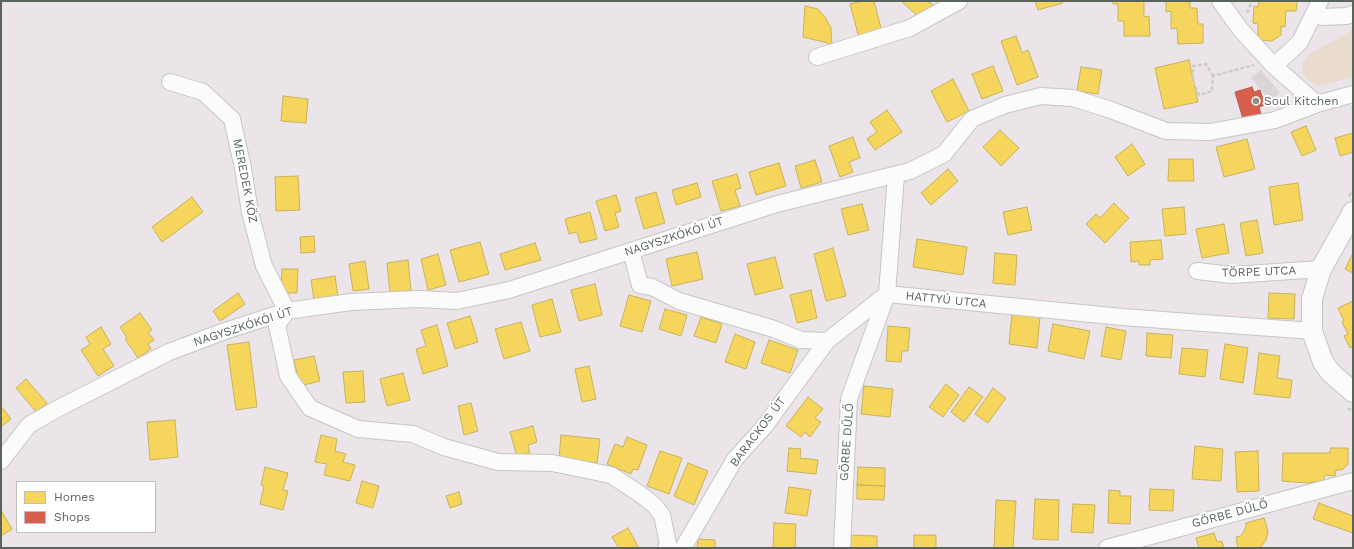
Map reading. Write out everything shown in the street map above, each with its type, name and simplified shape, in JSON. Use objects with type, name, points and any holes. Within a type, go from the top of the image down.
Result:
[{"type":"street","points":[[817,57],[910,28],[959,1]]},
{"type":"street","points":[[1220,1],[1240,29],[1274,66],[1317,104]]},
{"type":"street","points":[[1274,66],[1300,42],[1317,8]]},
{"type":"street","points":[[1317,8],[1322,17],[1346,16],[1353,14]]},
{"type":"street","name":"MEREDEK KÖZ","points":[[170,82],[203,92],[232,119],[243,168],[250,212],[264,266],[287,311]]},
{"type":"street","name":"NAGYSZKÓKÓI ÚT","points":[[1,461],[29,425],[57,409],[169,352],[225,331],[287,311],[351,302],[418,300],[457,301],[509,290],[778,204],[910,171],[944,154],[972,119],[1005,105],[1041,96],[1073,98],[1111,110],[1166,131],[1210,132],[1275,120],[1317,104],[1353,94]]},
{"type":"street","points":[[631,251],[640,284],[652,287],[679,301],[774,329],[801,340],[827,341],[887,294],[896,175]]},
{"type":"street","points":[[1353,212],[1320,269],[1312,299],[1312,331],[1323,362],[1331,374],[1353,392]]},
{"type":"street","name":"TÖRPE UTCA","points":[[1197,271],[1232,275],[1320,269]]},
{"type":"street","name":"HATTYÚ UTCA","points":[[887,294],[1122,318],[1312,331]]},
{"type":"street","name":"GÖRBE DŰLŐ","points":[[842,548],[849,399],[887,294]]},
{"type":"street","points":[[287,311],[277,325],[288,376],[310,408],[358,429],[413,434],[444,447],[498,462],[552,463],[611,475],[640,494],[662,515],[668,544],[666,548]]},
{"type":"street","name":"BARACKOS ÚT","points":[[683,548],[735,459],[764,427],[827,341]]},
{"type":"street","name":"GÖRBE DŰLŐ","points":[[1107,548],[1353,481]]},
{"type":"path","points":[[1206,64],[1213,76],[1212,91],[1200,95],[1193,80],[1193,66],[1206,64]]},
{"type":"path","points":[[1213,76],[1255,65]]},
{"type":"shaded area","points":[[1353,30],[1353,77],[1319,86],[1307,80],[1303,74],[1302,67],[1304,60],[1308,55]]},
{"type":"shaded area","points":[[1261,70],[1280,93],[1270,101],[1251,78]]},
{"type":"building: Homes","points":[[862,1],[874,1],[882,32],[859,38],[850,4]]},
{"type":"building: Homes","points":[[901,1],[928,1],[933,5],[921,19]]},
{"type":"building: Homes","points":[[1035,1],[1062,1],[1063,3],[1038,10]]},
{"type":"building: Homes","points":[[1113,1],[1144,1],[1144,17],[1149,16],[1150,36],[1124,36],[1124,21],[1118,21],[1118,4],[1113,4]]},
{"type":"building: Homes","points":[[1166,1],[1190,1],[1190,8],[1197,8],[1198,24],[1203,24],[1203,43],[1178,44],[1177,28],[1171,29],[1171,11],[1166,12]]},
{"type":"building: Homes","points":[[1259,1],[1297,1],[1296,11],[1286,11],[1285,27],[1281,26],[1281,35],[1272,41],[1258,40],[1258,24],[1253,23],[1254,6],[1258,7]]},
{"type":"building: Homes","points":[[805,6],[818,9],[825,17],[831,28],[832,44],[803,37]]},
{"type":"building: Homes","points":[[1016,36],[1022,53],[1028,50],[1038,77],[1017,85],[1001,41]]},
{"type":"building: Homes","points":[[1189,60],[1198,102],[1164,109],[1155,68]]},
{"type":"building: Homes","points":[[993,66],[1003,91],[982,99],[972,74]]},
{"type":"building: Homes","points":[[1081,67],[1102,70],[1098,94],[1077,91]]},
{"type":"building: Homes","points":[[953,79],[969,111],[947,122],[931,91]]},
{"type":"building: Homes","points":[[283,96],[308,99],[306,123],[281,121]]},
{"type":"building: Homes","points":[[887,110],[902,132],[875,150],[867,139],[877,132],[870,122]]},
{"type":"building: Homes","points":[[1306,126],[1316,150],[1302,156],[1291,132]]},
{"type":"building: Homes","points":[[1000,130],[1019,148],[1001,166],[983,147]]},
{"type":"building: Homes","points":[[1353,133],[1353,152],[1340,156],[1335,138]]},
{"type":"building: Homes","points":[[853,137],[860,158],[849,162],[853,172],[840,177],[829,146]]},
{"type":"building: Homes","points":[[1247,139],[1255,169],[1224,177],[1216,147]]},
{"type":"building: Homes","points":[[1132,144],[1145,164],[1128,176],[1115,157]]},
{"type":"building: Homes","points":[[1169,159],[1193,159],[1194,181],[1168,181]]},
{"type":"building: Homes","points":[[815,160],[822,182],[801,188],[795,166]]},
{"type":"building: Homes","points":[[779,163],[786,186],[756,195],[749,172]]},
{"type":"building: Homes","points":[[948,169],[958,181],[931,205],[921,193]]},
{"type":"building: Homes","points":[[737,174],[741,188],[735,190],[740,206],[721,211],[712,181]]},
{"type":"building: Homes","points":[[298,176],[300,210],[276,211],[275,177]]},
{"type":"building: Homes","points":[[697,183],[701,197],[676,205],[672,190]]},
{"type":"building: Homes","points":[[1298,183],[1303,220],[1274,225],[1269,187]]},
{"type":"building: Homes","points":[[656,192],[665,223],[644,229],[635,198]]},
{"type":"building: Homes","points":[[616,195],[621,211],[615,213],[619,227],[605,231],[596,201]]},
{"type":"building: Homes","points":[[192,197],[203,212],[162,242],[152,227]]},
{"type":"building: Homes","points":[[1114,203],[1129,218],[1105,243],[1086,224],[1096,214],[1100,218]]},
{"type":"building: Homes","points":[[862,204],[869,230],[848,235],[841,209]]},
{"type":"building: Homes","points":[[1027,207],[1032,230],[1008,235],[1003,212]]},
{"type":"building: Homes","points":[[1184,207],[1186,234],[1165,236],[1162,209]]},
{"type":"building: Homes","points":[[590,212],[597,239],[580,243],[577,232],[569,234],[565,219]]},
{"type":"building: Homes","points":[[1257,220],[1263,253],[1246,256],[1240,223]]},
{"type":"building: Homes","points":[[1224,224],[1229,253],[1202,258],[1196,229]]},
{"type":"building: Homes","points":[[314,236],[315,252],[301,253],[300,237]]},
{"type":"building: Homes","points":[[917,239],[967,247],[963,275],[913,267]]},
{"type":"building: Homes","points":[[1161,240],[1163,259],[1150,260],[1150,265],[1139,265],[1139,261],[1131,262],[1130,242]]},
{"type":"building: Homes","points":[[480,242],[489,274],[459,282],[450,250]]},
{"type":"building: Homes","points":[[535,243],[541,260],[505,270],[500,254]]},
{"type":"building: Homes","points":[[833,248],[846,296],[826,301],[814,254]]},
{"type":"building: Homes","points":[[697,252],[703,279],[672,286],[666,259]]},
{"type":"building: Homes","points":[[995,253],[1017,255],[1015,285],[993,283]]},
{"type":"building: Homes","points":[[1353,253],[1353,273],[1345,269]]},
{"type":"building: Homes","points":[[438,254],[446,285],[428,290],[421,259]]},
{"type":"building: Homes","points":[[775,257],[783,288],[755,295],[747,264]]},
{"type":"building: Homes","points":[[408,260],[411,291],[390,293],[387,263]]},
{"type":"building: Homes","points":[[365,261],[369,289],[353,291],[349,264]]},
{"type":"building: Homes","points":[[282,269],[298,269],[297,293],[281,293]]},
{"type":"building: Homes","points":[[335,276],[338,297],[314,300],[311,280]]},
{"type":"building: Homes","points":[[595,284],[602,315],[579,321],[571,290]]},
{"type":"building: Homes","points":[[811,290],[817,318],[797,323],[790,295]]},
{"type":"building: Homes","points":[[238,293],[245,304],[220,321],[213,311]]},
{"type":"building: Homes","points":[[1269,293],[1295,294],[1294,319],[1268,318]]},
{"type":"building: Homes","points":[[629,295],[651,301],[642,332],[620,326]]},
{"type":"building: Homes","points":[[552,299],[561,332],[540,337],[532,305]]},
{"type":"building: Homes","points":[[1353,301],[1353,346],[1350,348],[1344,336],[1348,334],[1342,322],[1344,321],[1338,308]]},
{"type":"building: Homes","points":[[665,309],[687,315],[681,336],[659,329]]},
{"type":"building: Homes","points":[[140,313],[152,330],[148,332],[154,340],[148,344],[151,349],[138,358],[125,339],[127,338],[120,327]]},
{"type":"building: Homes","points":[[1012,313],[1040,317],[1037,348],[1009,344]]},
{"type":"building: Homes","points":[[470,316],[478,342],[455,349],[447,323]]},
{"type":"building: Homes","points":[[701,317],[722,324],[716,343],[694,336]]},
{"type":"building: Homes","points":[[521,322],[530,351],[504,359],[495,329]]},
{"type":"building: Homes","points":[[1053,324],[1090,331],[1084,359],[1048,351]]},
{"type":"building: Homes","points":[[437,325],[448,366],[423,374],[416,349],[426,346],[421,330]]},
{"type":"building: Homes","points":[[888,326],[910,328],[908,351],[902,351],[901,362],[886,361]]},
{"type":"building: Homes","points":[[101,327],[111,344],[103,349],[114,366],[98,376],[81,350],[90,344],[86,337]]},
{"type":"building: Homes","points":[[1106,327],[1126,331],[1121,360],[1101,356]]},
{"type":"building: Homes","points":[[1147,333],[1173,335],[1171,358],[1146,356]]},
{"type":"building: Homes","points":[[735,334],[755,342],[746,369],[725,362]]},
{"type":"building: Homes","points":[[769,340],[798,350],[790,373],[761,363]]},
{"type":"building: Homes","points":[[249,342],[257,407],[236,410],[227,345]]},
{"type":"building: Homes","points":[[1225,344],[1248,348],[1243,383],[1220,379]]},
{"type":"building: Homes","points":[[1182,348],[1208,350],[1205,377],[1179,374]]},
{"type":"building: Homes","points":[[1259,353],[1280,356],[1277,378],[1292,380],[1290,398],[1254,394]]},
{"type":"building: Homes","points":[[314,356],[320,381],[300,386],[294,360]]},
{"type":"building: Homes","points":[[589,366],[596,399],[582,402],[575,369]]},
{"type":"building: Homes","points":[[363,371],[365,402],[346,403],[343,372]]},
{"type":"building: Homes","points":[[403,373],[410,400],[387,406],[380,379]]},
{"type":"building: Homes","points":[[26,379],[47,403],[36,412],[16,388]]},
{"type":"building: Homes","points":[[946,384],[959,395],[943,417],[929,407]]},
{"type":"building: Homes","points":[[864,386],[893,389],[890,417],[861,414]]},
{"type":"building: Homes","points":[[969,387],[983,397],[964,422],[951,412]]},
{"type":"building: Homes","points":[[993,388],[1006,398],[988,423],[975,414]]},
{"type":"building: Homes","points":[[808,397],[823,409],[815,418],[821,422],[810,437],[805,432],[801,437],[786,426]]},
{"type":"building: Homes","points":[[471,403],[478,431],[464,435],[458,406]]},
{"type":"building: Homes","points":[[1,406],[11,419],[1,427]]},
{"type":"building: Homes","points":[[175,420],[178,457],[150,460],[147,422]]},
{"type":"building: Homes","points":[[533,426],[537,442],[528,445],[530,453],[517,456],[510,432]]},
{"type":"building: Homes","points":[[321,435],[337,439],[335,451],[346,454],[343,462],[355,465],[350,481],[324,475],[327,464],[315,462]]},
{"type":"building: Homes","points":[[561,435],[600,439],[597,463],[559,459]]},
{"type":"building: Homes","points":[[627,437],[647,445],[638,470],[633,469],[631,474],[607,464],[615,444],[623,447]]},
{"type":"building: Homes","points":[[1195,446],[1223,449],[1221,481],[1192,479]]},
{"type":"building: Homes","points":[[789,448],[801,449],[800,458],[818,460],[816,474],[787,471]]},
{"type":"building: Homes","points":[[1331,448],[1348,448],[1348,464],[1342,470],[1336,470],[1335,476],[1325,475],[1323,481],[1307,483],[1282,481],[1283,453],[1330,453]]},
{"type":"building: Homes","points":[[660,451],[682,458],[669,494],[647,486]]},
{"type":"building: Homes","points":[[1258,451],[1259,491],[1237,492],[1235,452]]},
{"type":"building: Homes","points":[[688,463],[708,471],[694,505],[674,496]]},
{"type":"building: Homes","points":[[265,467],[288,473],[283,490],[288,491],[283,510],[260,504],[264,486],[261,485]]},
{"type":"building: Homes","points":[[858,467],[885,468],[885,486],[857,485]]},
{"type":"building: Homes","points":[[362,481],[379,486],[373,508],[356,503]]},
{"type":"building: Homes","points":[[857,485],[885,486],[884,500],[857,499]]},
{"type":"building: Homes","points":[[789,487],[811,490],[807,516],[785,513]]},
{"type":"building: Homes","points":[[1150,489],[1174,490],[1173,511],[1149,510]]},
{"type":"building: Homes","points":[[1109,490],[1120,491],[1120,496],[1131,496],[1130,524],[1108,523]]},
{"type":"building: Homes","points":[[459,492],[462,504],[450,508],[446,496]]},
{"type":"building: Homes","points":[[1035,499],[1059,500],[1058,540],[1033,539]]},
{"type":"building: Homes","points":[[996,500],[1016,501],[1013,548],[994,548]]},
{"type":"building: Homes","points":[[1319,503],[1353,516],[1353,533],[1313,519]]},
{"type":"building: Homes","points":[[1073,504],[1095,505],[1093,533],[1071,532]]},
{"type":"building: Homes","points":[[1,510],[12,529],[1,536]]},
{"type":"building: Homes","points":[[1264,518],[1268,531],[1266,540],[1260,548],[1238,548],[1236,537],[1241,536],[1246,527],[1246,523]]},
{"type":"building: Homes","points":[[774,523],[796,524],[795,548],[773,548]]},
{"type":"building: Homes","points":[[628,528],[639,548],[619,548],[612,537]]},
{"type":"building: Homes","points":[[1214,533],[1217,542],[1222,541],[1224,548],[1199,548],[1196,538]]},
{"type":"building: Homes","points":[[849,535],[877,536],[877,548],[849,548]]},
{"type":"building: Homes","points":[[914,535],[936,535],[936,548],[914,548]]},
{"type":"building: Homes","points":[[698,539],[715,540],[715,548],[697,548]]},
{"type":"building: Shops","points":[[1252,87],[1254,92],[1260,90],[1265,105],[1259,107],[1261,114],[1243,119],[1235,92]]},
{"type":"place","name":"Soul Kitchen","points":[[1256,101]]}]
